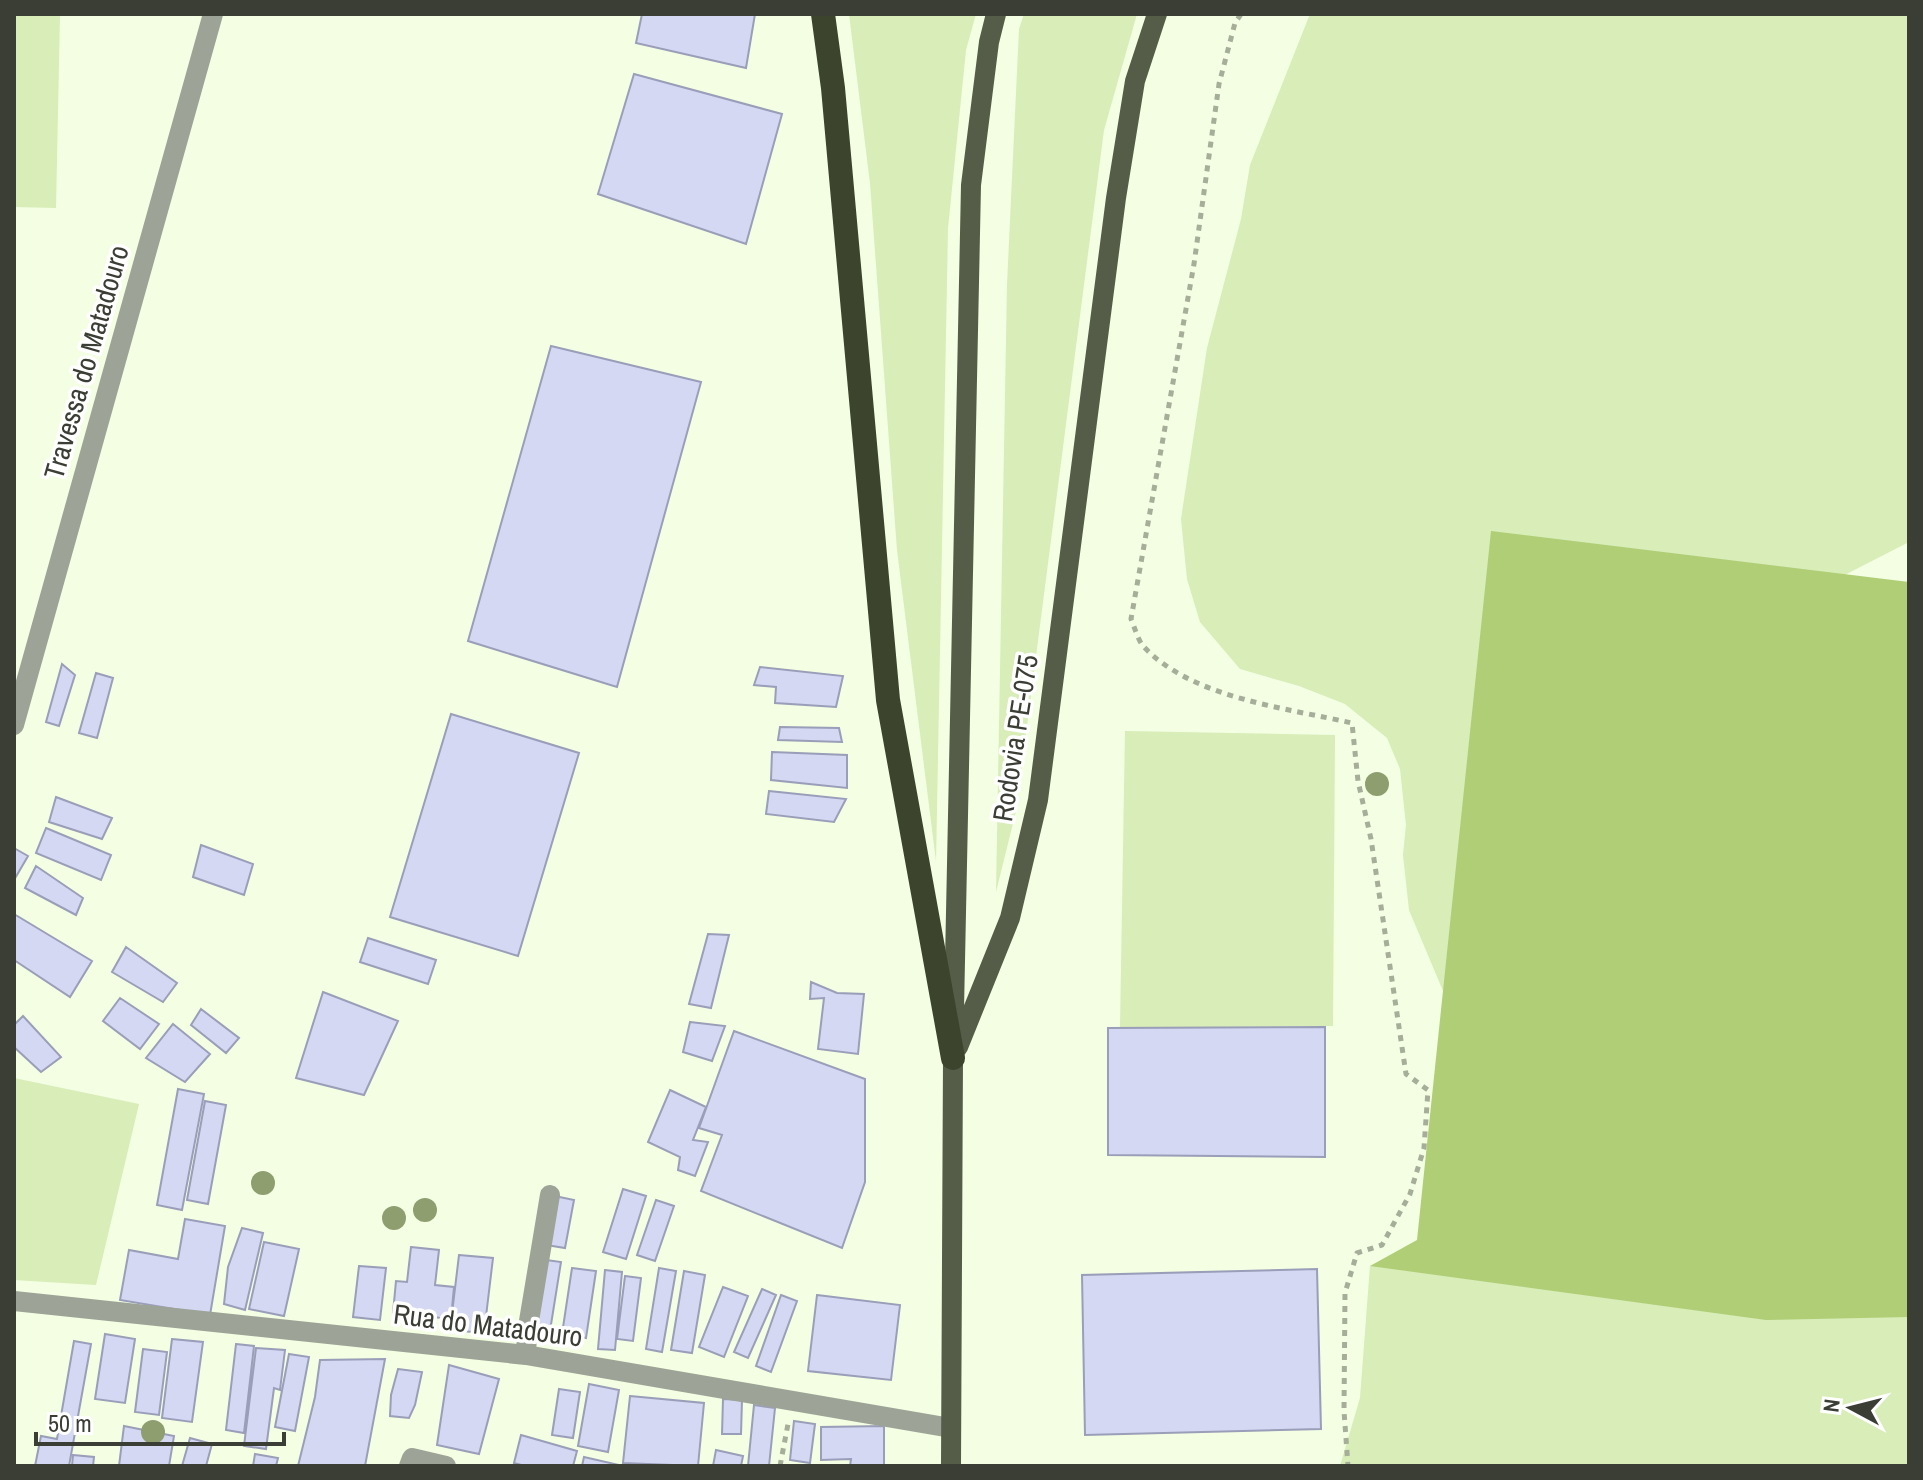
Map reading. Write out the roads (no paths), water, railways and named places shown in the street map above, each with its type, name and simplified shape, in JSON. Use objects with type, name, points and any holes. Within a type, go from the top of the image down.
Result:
[{"type":"highway","points":[[823,14],[833,88],[888,700],[953,1058]]},
{"type":"main road","points":[[953,1058],[971,185],[989,42],[996,14]]},
{"type":"main road","name":"Rodovia PE-075","points":[[951,1466],[953,1058],[1010,918],[1038,800],[1116,198],[1135,81],[1157,14]]},
{"type":"street","name":"Travessa do Matadouro","points":[[14,725],[213,14]]},
{"type":"street","points":[[526,1355],[550,1195]]},
{"type":"street","name":"Rua do Matadouro","points":[[14,1301],[526,1355],[951,1428]]},
{"type":"street","points":[[410,1462],[446,1466]]}]
